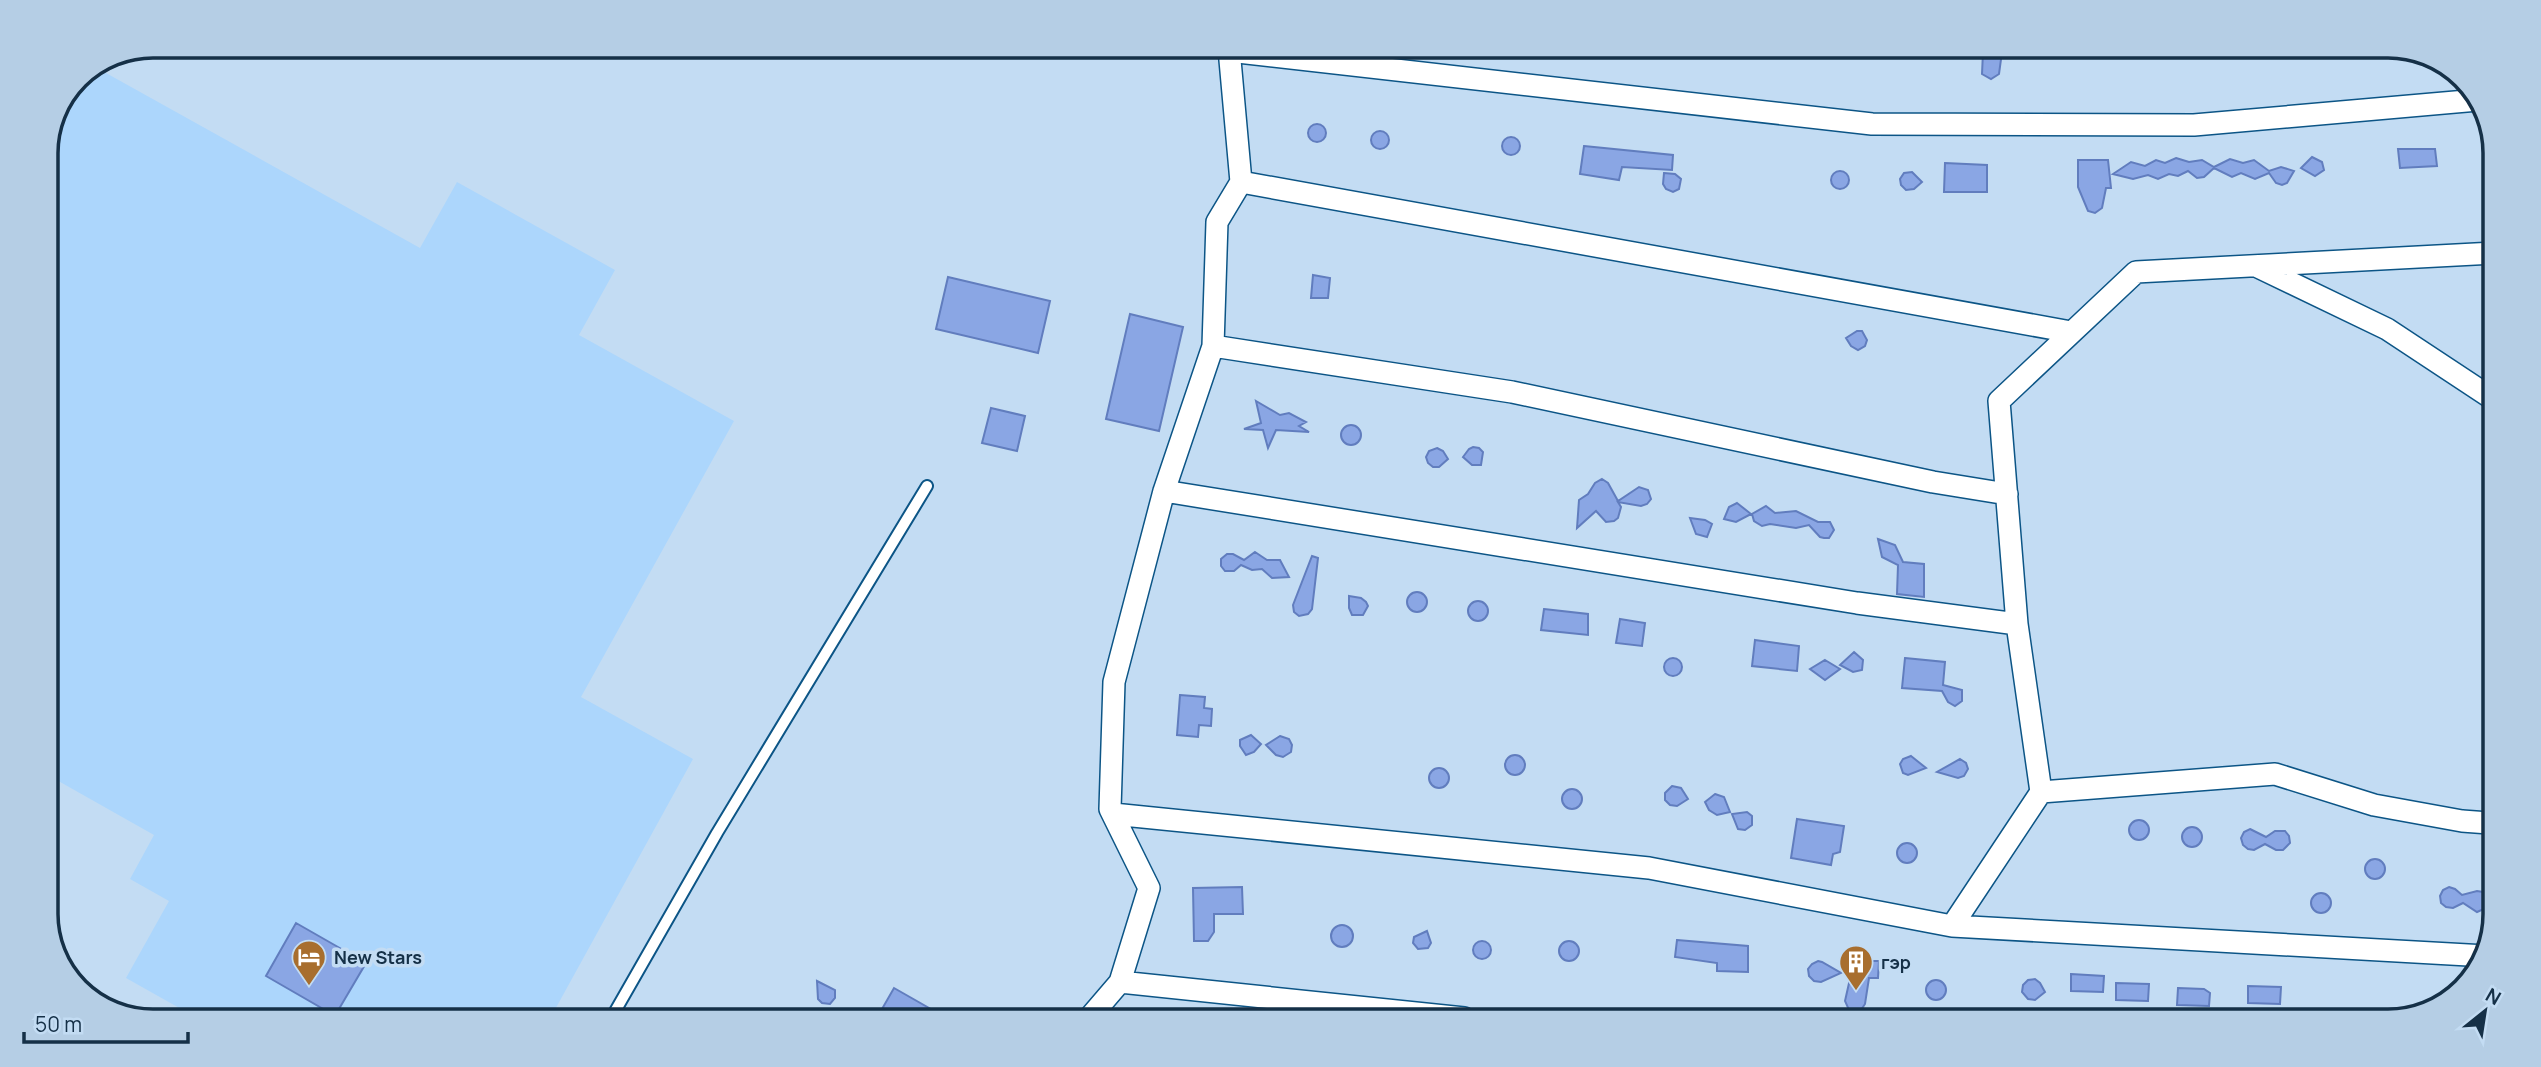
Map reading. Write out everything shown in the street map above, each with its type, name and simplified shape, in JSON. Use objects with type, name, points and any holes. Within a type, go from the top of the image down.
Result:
[{"type":"street","points":[[1097,1009],[1121,982],[1149,888],[1110,809],[1114,682],[1164,491],[1213,346],[1217,222],[1241,182],[1230,58]]},
{"type":"street","points":[[1299,58],[1872,124],[2194,125],[2468,101]]},
{"type":"street","points":[[1241,182],[2071,332]]},
{"type":"street","points":[[1952,926],[2041,792],[2017,624],[1999,401],[2136,272],[2483,254]]},
{"type":"street","points":[[2254,265],[2387,329],[2483,392]]},
{"type":"street","points":[[1213,346],[1511,393],[1933,482],[2007,494]]},
{"type":"street","points":[[1164,491],[1844,601],[2017,624]]},
{"type":"street","points":[[2041,792],[2275,774],[2374,805],[2483,823]]},
{"type":"street","points":[[1113,814],[1649,867],[1952,926],[2474,955]]},
{"type":"street","points":[[1121,982],[1378,1009]]},
{"type":"lane","points":[[616,1009],[717,833],[927,486]]},
{"type":"shaded area","points":[[103,71],[420,248],[457,182],[615,270],[579,335],[734,421],[581,697],[693,759],[555,1009],[181,1009],[126,978],[169,901],[130,879],[154,835],[58,781],[58,147],[61,128],[77,95]]},
{"type":"building","points":[[1983,58],[2001,58],[1999,74],[1991,79],[1982,74]]},
{"type":"building","points":[[1317,124],[1323,127],[1326,133],[1323,139],[1317,142],[1311,139],[1308,133],[1311,127]]},
{"type":"building","points":[[1380,131],[1386,134],[1389,140],[1386,146],[1380,149],[1374,146],[1371,140],[1374,134]]},
{"type":"building","points":[[1511,137],[1517,140],[1520,146],[1517,152],[1511,155],[1505,152],[1502,146],[1505,140]]},
{"type":"building","points":[[1584,146],[1673,155],[1672,170],[1622,167],[1619,180],[1580,174]]},
{"type":"building","points":[[2398,149],[2435,149],[2437,166],[2400,168]]},
{"type":"building","points":[[2312,157],[2322,162],[2324,170],[2315,176],[2301,168]]},
{"type":"building","points":[[2176,158],[2189,162],[2202,160],[2214,167],[2230,159],[2243,163],[2254,160],[2269,171],[2281,167],[2294,171],[2287,183],[2282,185],[2276,183],[2269,173],[2255,179],[2241,173],[2232,177],[2214,168],[2204,177],[2197,178],[2188,171],[2178,176],[2169,174],[2158,179],[2148,175],[2133,179],[2113,174],[2131,162],[2145,166],[2156,160],[2165,163]]},
{"type":"building","points":[[2078,160],[2108,160],[2111,188],[2106,188],[2102,208],[2095,213],[2088,211],[2078,187]]},
{"type":"building","points":[[1945,163],[1987,165],[1987,192],[1944,192]]},
{"type":"building","points":[[1840,171],[1846,174],[1849,180],[1846,186],[1840,189],[1834,186],[1831,180],[1834,174]]},
{"type":"building","points":[[1912,172],[1922,182],[1914,189],[1906,190],[1900,179],[1904,173]]},
{"type":"building","points":[[1664,173],[1675,174],[1681,179],[1679,189],[1673,192],[1666,189],[1663,184]]},
{"type":"building","points":[[1313,275],[1330,278],[1328,298],[1311,298]]},
{"type":"building","points":[[948,277],[1050,301],[1038,353],[936,329]]},
{"type":"building","points":[[1130,314],[1183,327],[1159,431],[1106,419]]},
{"type":"building","points":[[1862,331],[1867,340],[1865,346],[1858,350],[1851,346],[1846,338]]},
{"type":"building","points":[[1256,401],[1280,415],[1289,413],[1306,422],[1299,426],[1309,432],[1276,430],[1268,448],[1263,430],[1244,429],[1261,423]]},
{"type":"building","points":[[991,408],[1025,416],[1017,451],[982,443]]},
{"type":"building","points":[[1351,425],[1358,428],[1361,435],[1358,442],[1351,445],[1344,442],[1341,435],[1344,428]]},
{"type":"building","points":[[1473,447],[1483,452],[1481,465],[1472,465],[1463,457]]},
{"type":"building","points":[[1437,448],[1443,451],[1448,459],[1439,467],[1433,467],[1426,457],[1429,451]]},
{"type":"building","points":[[1602,479],[1608,483],[1618,501],[1639,487],[1648,490],[1651,499],[1641,506],[1618,502],[1621,507],[1618,518],[1614,521],[1606,522],[1596,511],[1577,528],[1579,500]]},
{"type":"building","points":[[1737,503],[1751,514],[1736,522],[1724,519],[1729,507]]},
{"type":"building","points":[[1766,506],[1775,513],[1796,511],[1818,522],[1830,522],[1834,530],[1829,538],[1824,538],[1809,525],[1796,528],[1770,524],[1762,526],[1754,521],[1752,514]]},
{"type":"building","points":[[1690,518],[1712,524],[1707,537],[1696,534]]},
{"type":"building","points":[[1878,539],[1895,545],[1903,562],[1924,564],[1924,597],[1897,594],[1898,565],[1882,557]]},
{"type":"building","points":[[1255,552],[1267,560],[1280,560],[1289,577],[1272,578],[1262,569],[1252,570],[1241,565],[1234,571],[1225,571],[1221,566],[1221,559],[1227,554],[1244,560]]},
{"type":"building","points":[[1312,556],[1318,558],[1312,609],[1308,614],[1299,616],[1294,612],[1293,605]]},
{"type":"building","points":[[1417,592],[1424,595],[1427,602],[1424,609],[1417,612],[1410,609],[1407,602],[1410,595]]},
{"type":"building","points":[[1349,596],[1361,598],[1366,602],[1368,606],[1363,615],[1352,615]]},
{"type":"building","points":[[1478,601],[1485,604],[1488,611],[1485,618],[1478,621],[1471,618],[1468,611],[1471,604]]},
{"type":"building","points":[[1544,609],[1588,614],[1588,635],[1541,630]]},
{"type":"building","points":[[1620,619],[1645,623],[1642,646],[1616,643]]},
{"type":"building","points":[[1755,640],[1799,646],[1797,671],[1752,666]]},
{"type":"building","points":[[1854,652],[1863,660],[1862,670],[1853,672],[1840,665]]},
{"type":"building","points":[[1669,658],[1677,658],[1682,667],[1680,674],[1669,676],[1664,671],[1664,663]]},
{"type":"building","points":[[1905,658],[1945,662],[1943,685],[1962,690],[1962,701],[1955,706],[1948,702],[1942,691],[1902,688]]},
{"type":"building","points":[[1825,660],[1840,669],[1825,680],[1810,669]]},
{"type":"building","points":[[1180,695],[1205,697],[1204,708],[1212,709],[1211,726],[1199,725],[1198,737],[1177,735]]},
{"type":"building","points":[[1251,735],[1261,744],[1254,752],[1246,755],[1240,746],[1240,740]]},
{"type":"building","points":[[1280,736],[1289,739],[1292,745],[1291,752],[1283,757],[1276,755],[1266,745]]},
{"type":"building","points":[[1515,755],[1522,758],[1525,765],[1522,772],[1515,775],[1508,772],[1505,765],[1508,758]]},
{"type":"building","points":[[1911,756],[1926,768],[1908,775],[1903,773],[1900,764],[1903,759]]},
{"type":"building","points":[[1960,759],[1966,763],[1968,769],[1964,776],[1958,778],[1937,772]]},
{"type":"building","points":[[1439,768],[1446,771],[1449,778],[1446,785],[1439,788],[1432,785],[1429,778],[1432,771]]},
{"type":"building","points":[[1672,786],[1681,788],[1688,799],[1677,806],[1670,805],[1665,800],[1665,793]]},
{"type":"building","points":[[1572,789],[1579,792],[1582,799],[1579,806],[1572,809],[1565,806],[1562,799],[1565,792]]},
{"type":"building","points":[[1715,794],[1724,797],[1730,812],[1717,815],[1709,810],[1705,802]]},
{"type":"building","points":[[1747,812],[1752,816],[1752,825],[1745,830],[1738,829],[1732,814]]},
{"type":"building","points":[[1797,819],[1844,826],[1840,852],[1833,854],[1831,865],[1791,858]]},
{"type":"building","points":[[2135,820],[2143,820],[2149,830],[2143,840],[2135,840],[2129,834],[2129,826]]},
{"type":"building","points":[[2188,827],[2196,827],[2202,837],[2196,847],[2188,847],[2182,841],[2182,833]]},
{"type":"building","points":[[2250,829],[2266,837],[2275,831],[2285,831],[2290,843],[2283,850],[2276,850],[2265,844],[2254,850],[2248,849],[2241,838],[2244,832]]},
{"type":"building","points":[[1907,843],[1914,846],[1917,853],[1914,860],[1907,863],[1900,860],[1897,853],[1900,846]]},
{"type":"building","points":[[2371,859],[2379,859],[2385,869],[2379,879],[2371,879],[2365,873],[2365,865]]},
{"type":"building","points":[[1242,887],[1243,914],[1214,914],[1214,932],[1208,941],[1194,941],[1193,888]]},
{"type":"building","points":[[2449,887],[2462,895],[2483,892],[2483,909],[2477,912],[2463,903],[2453,908],[2446,907],[2441,903],[2443,890]]},
{"type":"building","points":[[2317,893],[2325,893],[2331,903],[2325,913],[2317,913],[2311,907],[2311,899]]},
{"type":"building","name":"New Stars","points":[[296,923],[366,963],[339,1009],[323,1009],[266,976]]},
{"type":"building","points":[[1342,925],[1350,928],[1353,936],[1350,944],[1342,947],[1334,944],[1331,936],[1334,928]]},
{"type":"building","points":[[1427,931],[1431,943],[1428,948],[1418,949],[1413,943],[1414,937]]},
{"type":"building","points":[[1677,940],[1748,946],[1748,972],[1717,971],[1717,963],[1675,957]]},
{"type":"building","points":[[1478,941],[1486,941],[1491,950],[1489,957],[1478,959],[1473,954],[1473,946]]},
{"type":"building","points":[[1565,941],[1573,941],[1579,951],[1573,961],[1565,961],[1559,955],[1559,947]]},
{"type":"building","points":[[1818,961],[1841,973],[1821,982],[1814,981],[1809,976],[1808,969]]},
{"type":"building","points":[[1854,961],[1879,961],[1878,978],[1869,978],[1862,1009],[1849,1009],[1845,1001]]},
{"type":"building","points":[[2071,974],[2104,976],[2103,992],[2071,991]]},
{"type":"building","points":[[2035,979],[2045,992],[2035,1000],[2028,999],[2022,992],[2023,985],[2028,980]]},
{"type":"building","name":"гэр","points":[[1932,980],[1940,980],[1946,990],[1940,1000],[1932,1000],[1926,994],[1926,986]]},
{"type":"building","points":[[817,981],[835,990],[835,998],[830,1004],[822,1003],[818,999]]},
{"type":"building","points":[[2116,983],[2149,984],[2148,1001],[2116,1000]]},
{"type":"building","points":[[2248,986],[2281,987],[2280,1004],[2248,1003]]},
{"type":"building","points":[[894,988],[931,1009],[882,1009]]},
{"type":"building","points":[[2178,988],[2204,989],[2210,993],[2209,1006],[2177,1005]]},
{"type":"place","name":"New Stars","points":[[309,987]]},
{"type":"place","name":"гэр","points":[[1856,992]]}]
